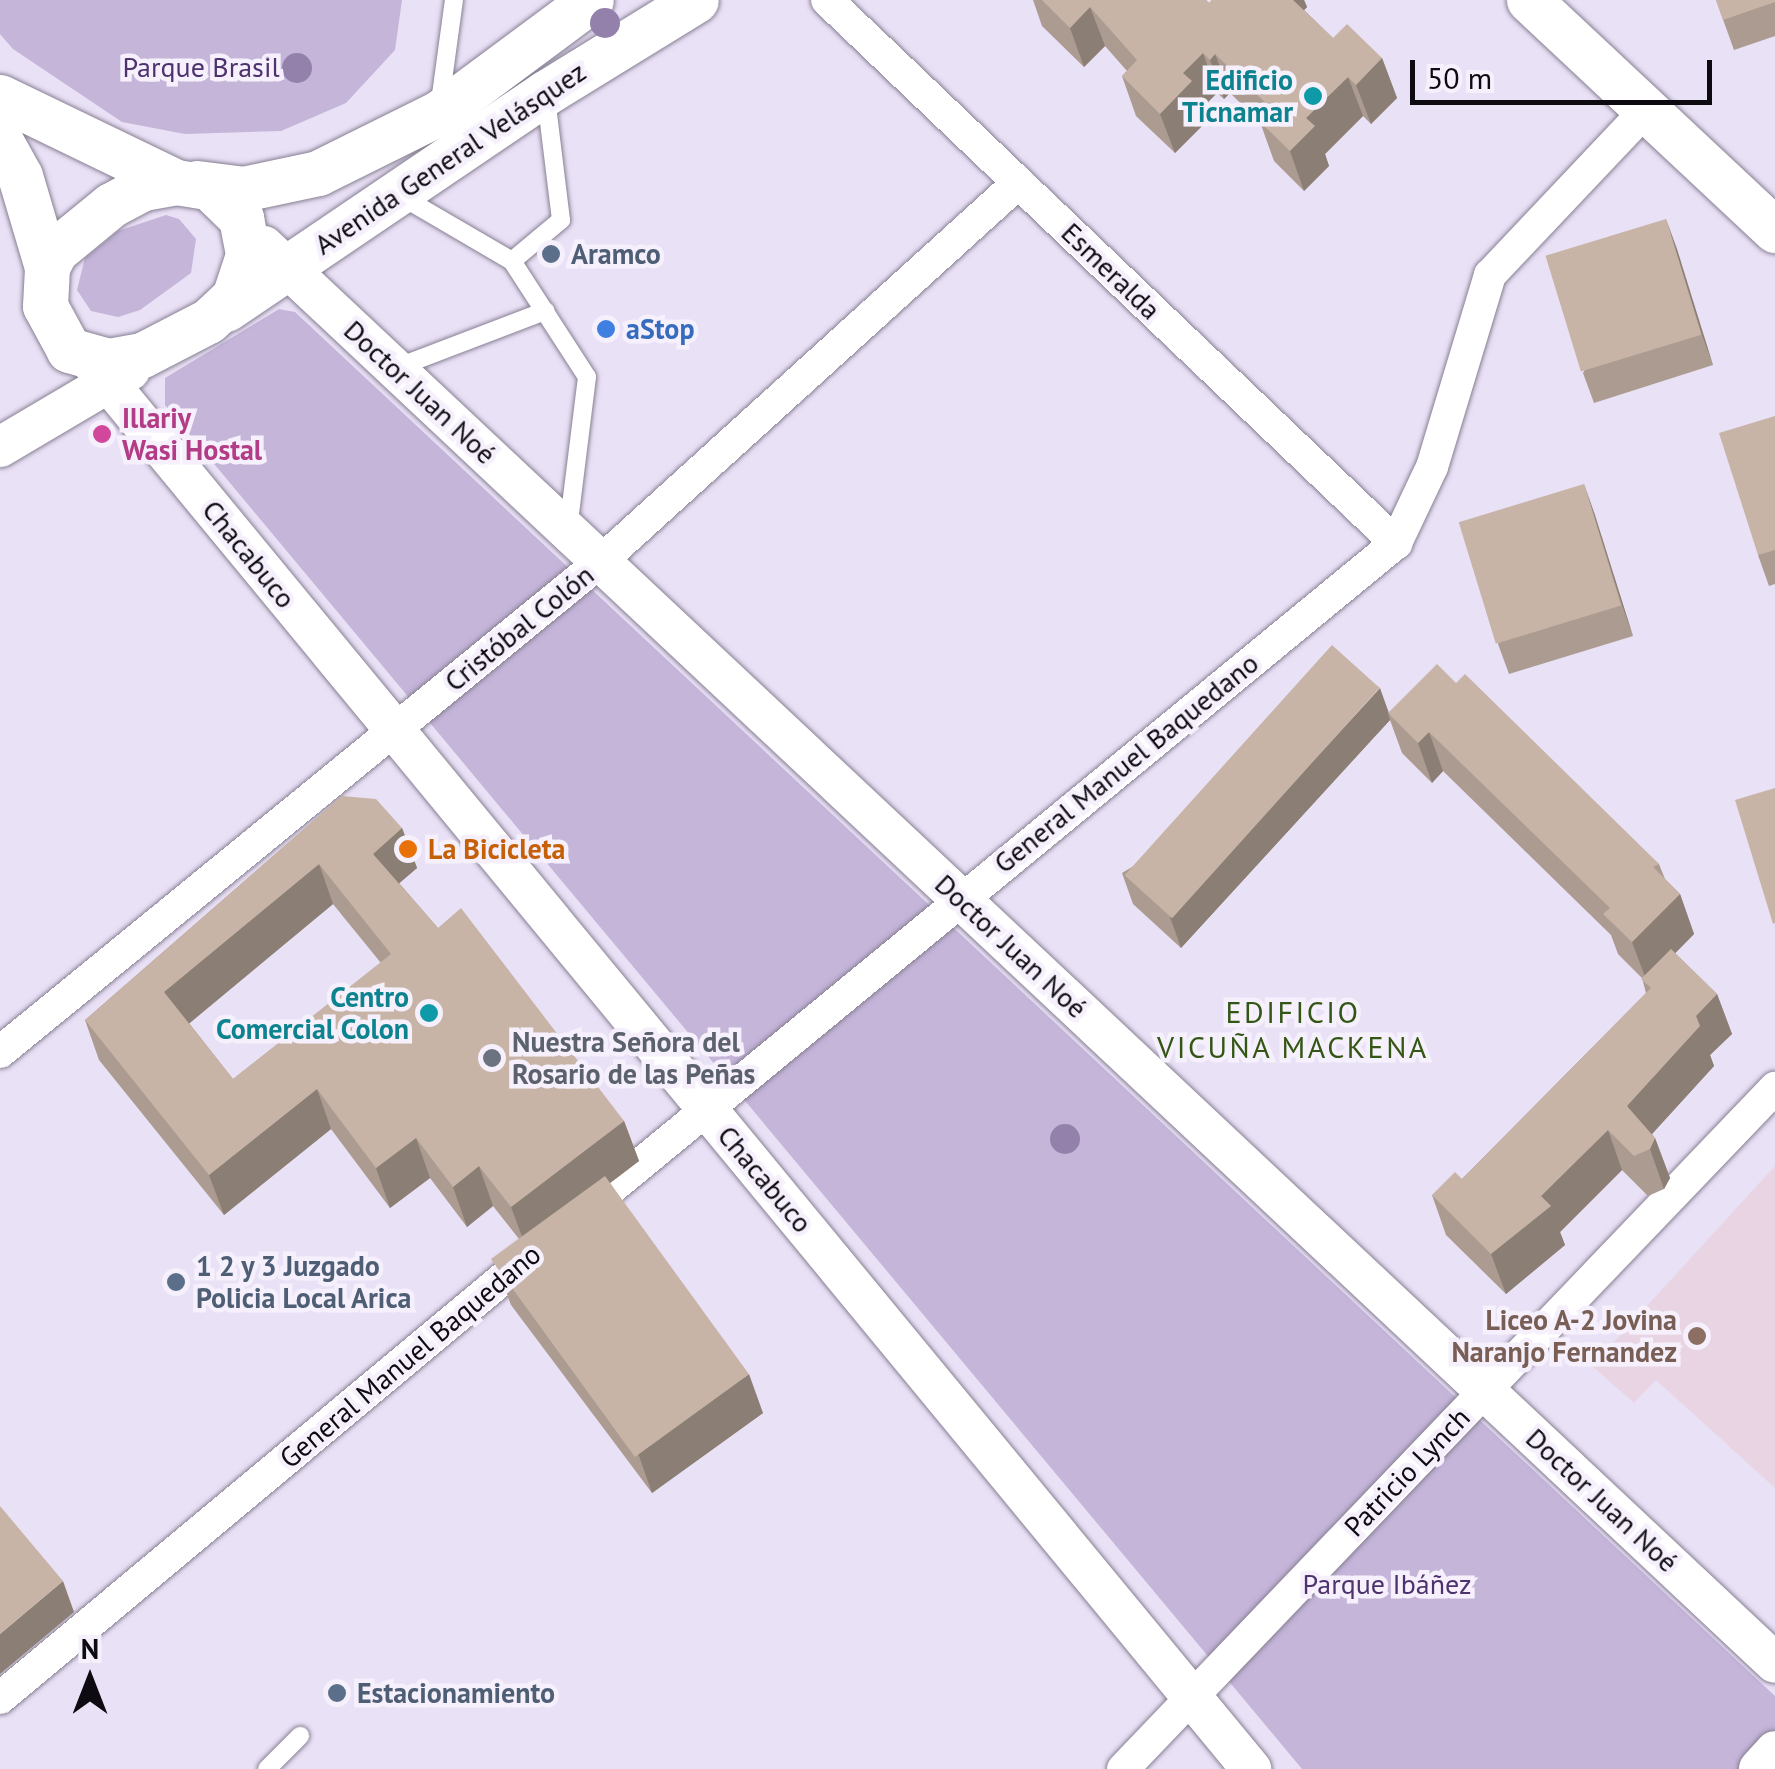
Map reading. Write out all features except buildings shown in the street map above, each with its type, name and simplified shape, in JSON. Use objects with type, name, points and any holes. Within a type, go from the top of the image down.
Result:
[{"type":"main road","name":"Avenida General Velásquez","points":[[180,182],[243,190],[318,173],[439,113],[591,0]]},
{"type":"main road","name":"Avenida General Velásquez","points":[[208,321],[545,93],[696,0]]},
{"type":"main road","points":[[1529,0],[1775,230]]},
{"type":"main road","points":[[0,97],[180,182],[225,198],[246,230],[244,280],[208,321],[170,345],[98,370],[69,350],[50,324],[47,268],[7,162]]},
{"type":"main road","points":[[47,268],[55,251],[112,205],[143,188],[180,182]]},
{"type":"street","name":"Esmeralda","points":[[827,0],[1396,543]]},
{"type":"street","name":"General Manuel Baquedano","points":[[0,1698],[958,897],[1396,543],[1432,467],[1490,276],[1648,108]]},
{"type":"street","name":"Cristóbal Colón","points":[[0,1052],[600,562],[1018,183]]},
{"type":"street","name":"Doctor Juan Noé","points":[[246,230],[1775,1663]]},
{"type":"street","points":[[0,447],[98,370]]},
{"type":"street","name":"Chacabuco","points":[[98,370],[1251,1769]]},
{"type":"street","name":"Patricio Lynch","points":[[1122,1769],[1775,1088]]},
{"type":"street","points":[[1759,1769],[1775,1751]]},
{"type":"lane","points":[[439,113],[454,0]]},
{"type":"lane","points":[[512,261],[562,220],[545,93]]},
{"type":"lane","points":[[397,194],[512,261],[587,377],[568,531]]},
{"type":"lane","points":[[394,369],[545,311]]},
{"type":"lane","points":[[267,1769],[300,1736]]},
{"type":"shaded area","name":"Liceo A-2 Jovina Naranjo Fernandez","points":[[1775,1166],[1775,1488],[1656,1380],[1634,1403],[1592,1366]]},
{"type":"green space","name":"Parque Brasil","points":[[0,0],[402,0],[395,50],[346,103],[281,131],[185,134],[122,122],[13,49],[0,34]]},
{"type":"green space","points":[[166,215],[179,219],[196,239],[191,273],[140,310],[118,317],[91,311],[77,290],[85,258],[118,231]]},
{"type":"green space","name":"Parque Ibáñez","points":[[279,309],[295,312],[1775,1696],[1775,1769],[1302,1769],[165,405],[165,378]]},
{"type":"place","name":"Edificio Ticnamar","points":[[1313,96]]},
{"type":"place","name":"Aramco","points":[[551,254]]},
{"type":"place","name":"aStop","points":[[606,329]]},
{"type":"place","name":"Illariy Wasi Hostal","points":[[102,434]]},
{"type":"place","name":"La Bicicleta","points":[[408,849]]},
{"type":"place","name":"Centro Comercial Colon","points":[[429,1013]]},
{"type":"place","name":"Nuestra Señora del Rosario de las Peñas","points":[[492,1058]]},
{"type":"place","name":"1 2 y 3 Juzgado Policia Local Arica","points":[[176,1282]]},
{"type":"place","name":"Liceo A-2 Jovina Naranjo Fernandez","points":[[1697,1336]]},
{"type":"place","name":"Estacionamiento","points":[[337,1693]]},
{"type":"district","name":"EDIFICIO VICUÑA MACKENA","points":[[1293,1029]]}]
